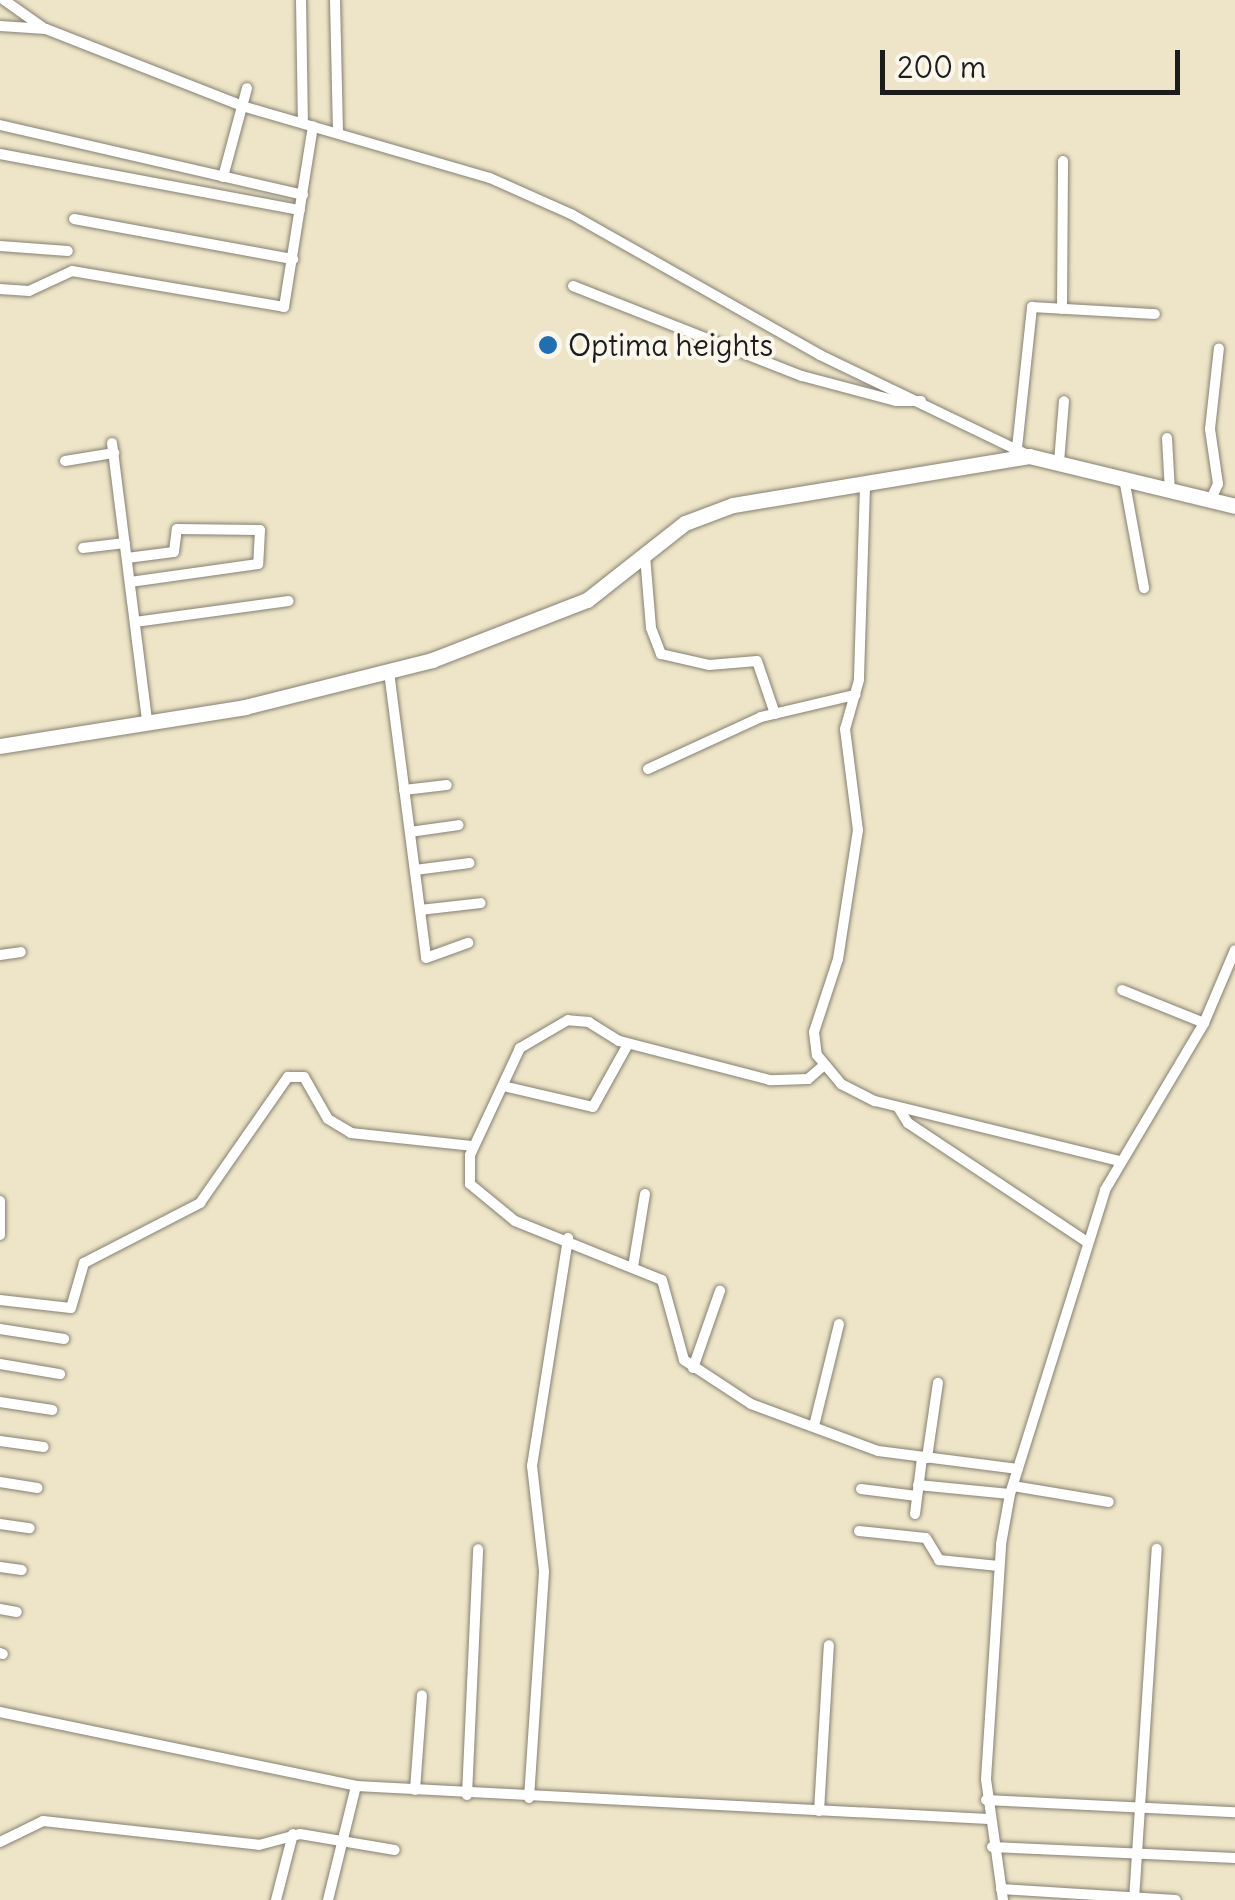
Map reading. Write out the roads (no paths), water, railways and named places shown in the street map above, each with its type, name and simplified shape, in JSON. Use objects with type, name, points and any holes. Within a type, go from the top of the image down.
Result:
[{"type":"highway","points":[[0,746],[244,707],[390,672],[558,615],[717,508],[865,486],[1023,452],[1126,484],[1235,506]]},
{"type":"street","points":[[4,0],[46,30],[242,106],[437,158],[570,214],[698,292],[1023,452],[1032,307],[1155,314]]},
{"type":"street","points":[[0,290],[29,291],[72,271],[281,308],[288,302],[308,124],[302,0]]},
{"type":"street","points":[[335,0],[338,132]]},
{"type":"street","points":[[0,26],[46,30]]},
{"type":"street","points":[[223,176],[247,88]]},
{"type":"street","points":[[0,125],[302,196]]},
{"type":"street","points":[[0,154],[300,210]]},
{"type":"street","points":[[1062,309],[1063,161]]},
{"type":"street","points":[[74,219],[293,259]]},
{"type":"street","points":[[0,246],[68,251]]},
{"type":"street","points":[[573,286],[802,376],[896,401],[923,400]]},
{"type":"street","points":[[1210,502],[1218,484],[1210,429],[1219,348]]},
{"type":"street","points":[[1059,462],[1064,401]]},
{"type":"street","points":[[1167,438],[1170,494]]},
{"type":"street","points":[[65,462],[113,448],[147,721]]},
{"type":"street","points":[[1126,484],[1144,588]]},
{"type":"street","points":[[865,486],[855,695],[845,729],[858,830],[838,958],[814,1032],[823,1066],[861,1095],[898,1107],[1119,1161]]},
{"type":"street","points":[[127,558],[174,552],[180,529],[260,530],[258,564],[130,582]]},
{"type":"street","points":[[84,548],[125,543]]},
{"type":"street","points":[[645,556],[651,628],[661,654],[694,664],[757,662],[774,714]]},
{"type":"street","points":[[135,622],[289,601]]},
{"type":"street","points":[[390,672],[426,958],[468,943]]},
{"type":"street","points":[[648,768],[774,714],[855,695]]},
{"type":"street","points":[[404,790],[446,785]]},
{"type":"street","points":[[410,832],[459,825]]},
{"type":"street","points":[[415,870],[470,863]]},
{"type":"street","points":[[420,910],[481,903]]},
{"type":"street","points":[[1176,1900],[1002,1894],[986,1800],[999,1566],[1012,1490],[1087,1242],[1119,1161],[1204,1023],[1235,950]]},
{"type":"street","points":[[0,955],[22,952]]},
{"type":"street","points":[[1122,990],[1204,1023]]},
{"type":"street","points":[[823,1066],[808,1079],[770,1080],[628,1044],[588,1022],[568,1020],[524,1043],[474,1146],[467,1172],[474,1190],[515,1221],[568,1238],[665,1284],[682,1356],[693,1368],[751,1404],[878,1451],[1018,1468]]},
{"type":"street","points":[[504,1086],[594,1107],[628,1044]]},
{"type":"street","points":[[0,1300],[71,1308],[84,1263],[200,1203],[288,1077],[304,1078],[328,1119],[351,1133],[474,1146]]},
{"type":"street","points":[[898,1107],[908,1123],[1087,1242]]},
{"type":"street","points":[[633,1267],[645,1194]]},
{"type":"street","points":[[0,1201],[0,1236]]},
{"type":"street","points":[[529,1798],[544,1571],[532,1466],[568,1238]]},
{"type":"street","points":[[693,1368],[720,1291]]},
{"type":"street","points":[[814,1426],[839,1324]]},
{"type":"street","points":[[0,1328],[64,1340]]},
{"type":"street","points":[[0,1364],[60,1374]]},
{"type":"street","points":[[915,1514],[938,1383]]},
{"type":"street","points":[[0,1402],[52,1410]]},
{"type":"street","points":[[0,1441],[44,1447]]},
{"type":"street","points":[[0,1482],[38,1488]]},
{"type":"street","points":[[861,1489],[1012,1490],[1109,1502]]},
{"type":"street","points":[[0,1524],[30,1528]]},
{"type":"street","points":[[859,1531],[926,1538],[939,1560],[999,1566]]},
{"type":"street","points":[[1134,1899],[1157,1549]]},
{"type":"street","points":[[467,1796],[478,1550]]},
{"type":"street","points":[[0,1566],[22,1570]]},
{"type":"street","points":[[0,1609],[17,1612]]},
{"type":"street","points":[[819,1811],[829,1645]]},
{"type":"street","points":[[416,1790],[422,1694]]},
{"type":"street","points":[[0,1712],[356,1786],[467,1796],[988,1820]]},
{"type":"street","points":[[328,1900],[356,1786]]},
{"type":"street","points":[[986,1800],[1235,1812]]},
{"type":"street","points":[[0,1842],[43,1821],[244,1844],[293,1834],[394,1850]]},
{"type":"street","points":[[276,1900],[293,1834]]},
{"type":"street","points":[[992,1847],[1235,1858]]},
{"type":"place","name":"Optima heights","points":[[548,345]]}]
